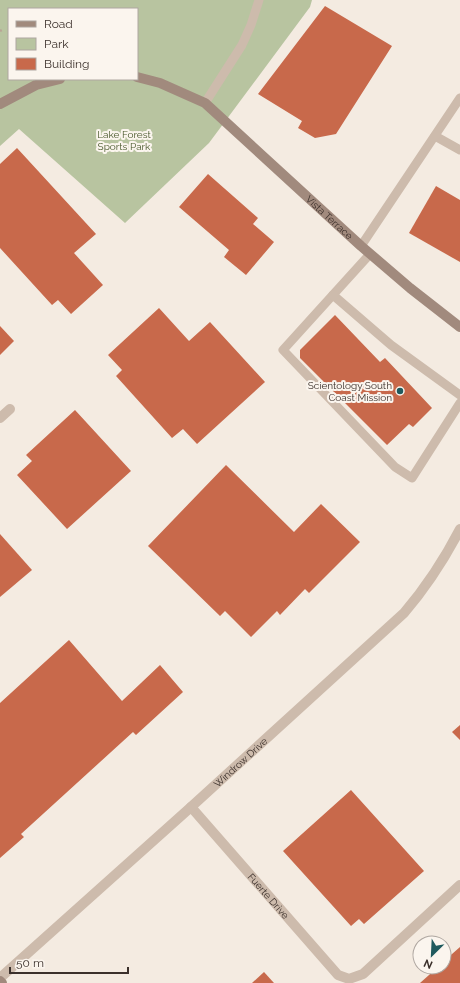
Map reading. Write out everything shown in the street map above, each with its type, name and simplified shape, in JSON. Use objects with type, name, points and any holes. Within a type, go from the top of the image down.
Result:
[{"type":"street","name":"Vista Terrace","points":[[138,77],[160,83],[205,103],[370,254],[410,288],[460,327]]},
{"type":"street","points":[[0,104],[36,84],[55,80]]},
{"type":"street","points":[[0,418],[10,409]]},
{"type":"street","name":"Windrow Drive","points":[[1,981],[404,613],[422,592],[435,573],[460,529]]},
{"type":"street","name":"Fuerte Drive","points":[[191,807],[338,975],[349,979],[363,974],[368,970],[460,885]]},
{"type":"lane","points":[[205,103],[242,44],[251,25],[259,0]]},
{"type":"lane","points":[[361,246],[460,98]]},
{"type":"lane","points":[[435,136],[460,150]]},
{"type":"lane","points":[[370,254],[283,350],[394,467],[412,478],[460,403]]},
{"type":"lane","points":[[333,295],[391,345],[460,395]]},
{"type":"green space","name":"Lake Forest Sports Park","points":[[0,0],[312,0],[310,7],[209,143],[125,223],[19,129],[0,146]]},
{"type":"building","points":[[325,6],[392,46],[336,134],[315,138],[298,128],[302,121],[258,94]]},
{"type":"building","points":[[17,148],[96,234],[74,253],[103,285],[71,314],[58,300],[52,305],[0,248],[0,164]]},
{"type":"building","points":[[208,174],[258,218],[253,224],[274,242],[246,275],[224,257],[229,250],[179,207]]},
{"type":"building","points":[[436,186],[460,200],[460,262],[409,233]]},
{"type":"building","points":[[159,308],[189,341],[210,322],[265,382],[197,444],[183,429],[172,438],[116,376],[122,370],[108,355]]},
{"type":"building","points":[[335,315],[380,362],[385,358],[432,408],[413,427],[409,424],[387,445],[300,358],[300,350]]},
{"type":"building","points":[[0,326],[14,341],[0,355]]},
{"type":"building","points":[[75,410],[131,471],[67,529],[17,475],[32,461],[26,455]]},
{"type":"building","points":[[226,465],[294,532],[321,504],[360,542],[309,593],[305,589],[280,615],[277,611],[251,637],[225,611],[220,616],[148,546]]},
{"type":"building","points":[[0,534],[32,570],[0,597]]},
{"type":"building","points":[[69,640],[122,701],[160,665],[183,692],[136,735],[133,732],[21,834],[24,837],[0,858],[0,703]]},
{"type":"building","points":[[460,725],[460,740],[452,732]]},
{"type":"building","points":[[351,790],[424,871],[364,924],[359,919],[351,926],[283,851]]},
{"type":"building","points":[[460,947],[460,983],[420,983],[429,975],[452,975],[452,954]]},
{"type":"building","points":[[264,972],[274,983],[252,983]]},
{"type":"place","name":"Scientology South Coast Mission","points":[[400,391]]}]
